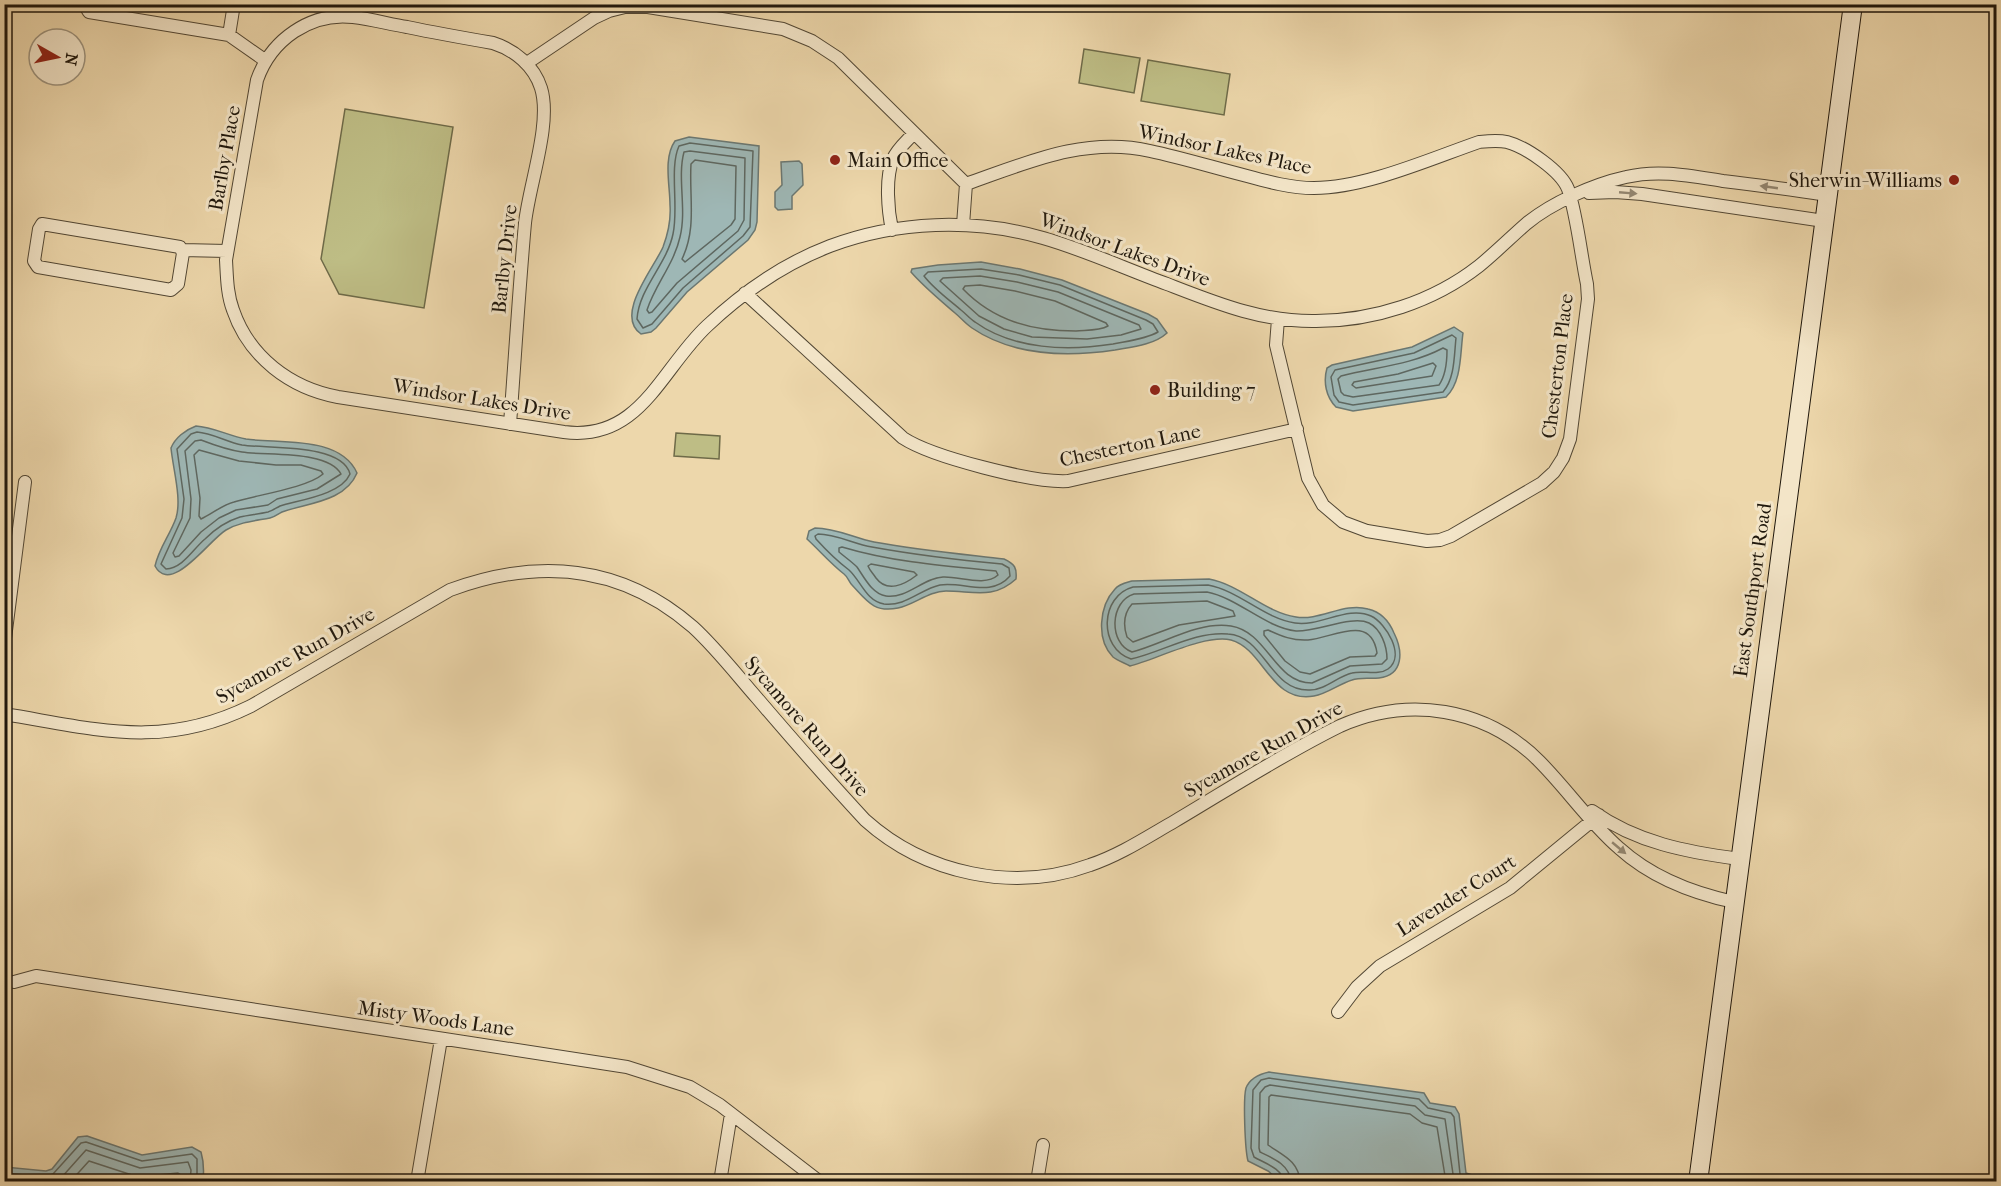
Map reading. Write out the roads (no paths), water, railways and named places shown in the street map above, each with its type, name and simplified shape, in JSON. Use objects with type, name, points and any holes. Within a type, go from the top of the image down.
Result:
[{"type":"main road","name":"East Southport Road","points":[[1698,1182],[1852,4]]},
{"type":"street","points":[[84,4],[89,12],[229,35],[266,61]]},
{"type":"street","points":[[229,35],[234,4]]},
{"type":"street","points":[[527,63],[594,18],[625,7],[648,7],[777,28],[812,41],[838,58],[966,184],[963,225]]},
{"type":"street","name":"Barlby Place","points":[[235,316],[227,281],[227,251],[257,80],[266,61],[285,37],[305,25],[324,18],[353,17],[493,44],[510,51],[527,63]]},
{"type":"street","name":"Barlby Drive","points":[[510,424],[525,224],[545,114],[544,99],[535,74],[527,63]]},
{"type":"street","points":[[892,230],[888,202],[892,159],[914,133]]},
{"type":"street","name":"Windsor Lakes Place","points":[[966,184],[1055,153],[1102,146],[1150,151],[1282,185],[1325,188],[1354,184],[1479,142],[1494,141],[1518,146],[1542,161],[1567,185],[1570,198]]},
{"type":"street","name":"Windsor Lakes Drive","points":[[235,316],[248,341],[264,360],[281,375],[302,386],[338,397],[581,433],[603,429],[626,419],[646,401],[696,338],[718,315],[745,293],[786,267],[819,251],[846,241],[892,230],[918,226],[963,225],[993,228],[1042,238],[1228,308],[1278,319],[1317,321],[1352,318],[1393,309],[1430,295],[1482,264],[1540,213],[1605,183],[1628,177],[1668,173],[1827,195]]},
{"type":"street","name":"Windsor Lakes Drive","points":[[1570,198],[1589,193],[1642,194],[1824,221]]},
{"type":"street","name":"Chesterton Place","points":[[1297,429],[1308,478],[1322,502],[1331,513],[1357,528],[1427,541],[1440,540],[1451,536],[1539,485],[1557,467],[1570,439],[1588,299],[1570,198]]},
{"type":"street","points":[[182,250],[178,284],[174,289],[40,268],[34,261],[39,229],[45,224],[178,246],[182,250],[227,251]]},
{"type":"street","name":"Chesterton Lane","points":[[745,293],[903,438],[920,447],[991,470],[1053,481],[1068,481],[1297,429]]},
{"type":"street","points":[[1278,319],[1276,345],[1297,429]]},
{"type":"street","points":[[4,646],[25,482]]},
{"type":"street","name":"Sycamore Run Drive","points":[[4,714],[127,733],[163,733],[199,726],[226,718],[251,706],[450,590],[501,574],[561,571],[602,578],[624,585],[672,610],[705,639],[865,820],[900,846],[960,871],[997,877],[1035,877],[1071,871],[1101,861],[1129,848],[1328,732],[1359,717],[1392,710],[1434,710],[1470,717],[1491,726],[1526,748],[1564,791],[1595,818],[1620,850],[1655,874],[1694,891],[1734,902]]},
{"type":"street","name":"Sycamore Run Drive","points":[[1595,818],[1658,844],[1690,852],[1740,859]]},
{"type":"street","name":"Lavender Court","points":[[1338,1012],[1357,987],[1380,966],[1510,888],[1595,818]]},
{"type":"street","name":"Misty Woods Lane","points":[[15,982],[36,976],[627,1066],[690,1087],[731,1114],[820,1182]]},
{"type":"street","points":[[417,1182],[441,1039]]},
{"type":"street","points":[[720,1182],[731,1114]]},
{"type":"street","points":[[1037,1182],[1043,1145]]},
{"type":"water","points":[[689,137],[759,146],[757,222],[748,240],[687,292],[656,328],[651,332],[641,334],[634,326],[632,315],[638,291],[663,247],[668,232],[670,221],[669,155],[675,141]]},
{"type":"water","points":[[799,161],[802,164],[803,185],[792,196],[792,209],[778,210],[775,207],[775,192],[782,185],[781,162]]},
{"type":"water","points":[[981,262],[1062,280],[1148,314],[1157,319],[1167,333],[1142,345],[1097,352],[1060,353],[1023,349],[988,337],[972,328],[911,272],[912,269],[938,265]]},
{"type":"water","points":[[1454,327],[1463,333],[1461,359],[1455,384],[1446,397],[1353,411],[1336,407],[1330,399],[1325,379],[1327,368],[1332,365],[1412,347]]},
{"type":"water","points":[[196,426],[246,439],[323,447],[337,452],[349,461],[357,473],[351,483],[335,496],[282,512],[272,518],[231,527],[180,570],[170,574],[162,573],[155,566],[178,510],[178,493],[171,448],[181,435]]},
{"type":"water","points":[[815,528],[890,545],[1004,559],[1014,567],[1016,579],[1007,586],[991,592],[946,591],[898,608],[883,609],[867,601],[845,575],[807,539],[809,531]]},
{"type":"water","points":[[1209,579],[1232,587],[1273,610],[1296,617],[1305,618],[1359,607],[1377,612],[1387,621],[1397,640],[1400,654],[1397,667],[1387,676],[1355,679],[1319,695],[1299,696],[1288,692],[1278,684],[1252,654],[1242,645],[1231,640],[1220,639],[1195,644],[1130,666],[1113,657],[1104,642],[1102,623],[1106,604],[1118,586],[1132,581]]},
{"type":"water","points":[[1269,1072],[1424,1093],[1430,1103],[1455,1107],[1459,1114],[1466,1173],[1490,1181],[1280,1181],[1268,1171],[1248,1161],[1246,1146],[1246,1088],[1256,1077]]},
{"type":"water","points":[[87,1136],[142,1155],[192,1147],[201,1152],[204,1166],[203,1181],[5,1181],[5,1167],[46,1171],[52,1169],[78,1137]]},
{"type":"place","name":"Main Office","points":[[835,160]]},
{"type":"place","name":"Sherwin-Williams","points":[[1954,180]]},
{"type":"place","name":"Building 7","points":[[1155,390]]}]
